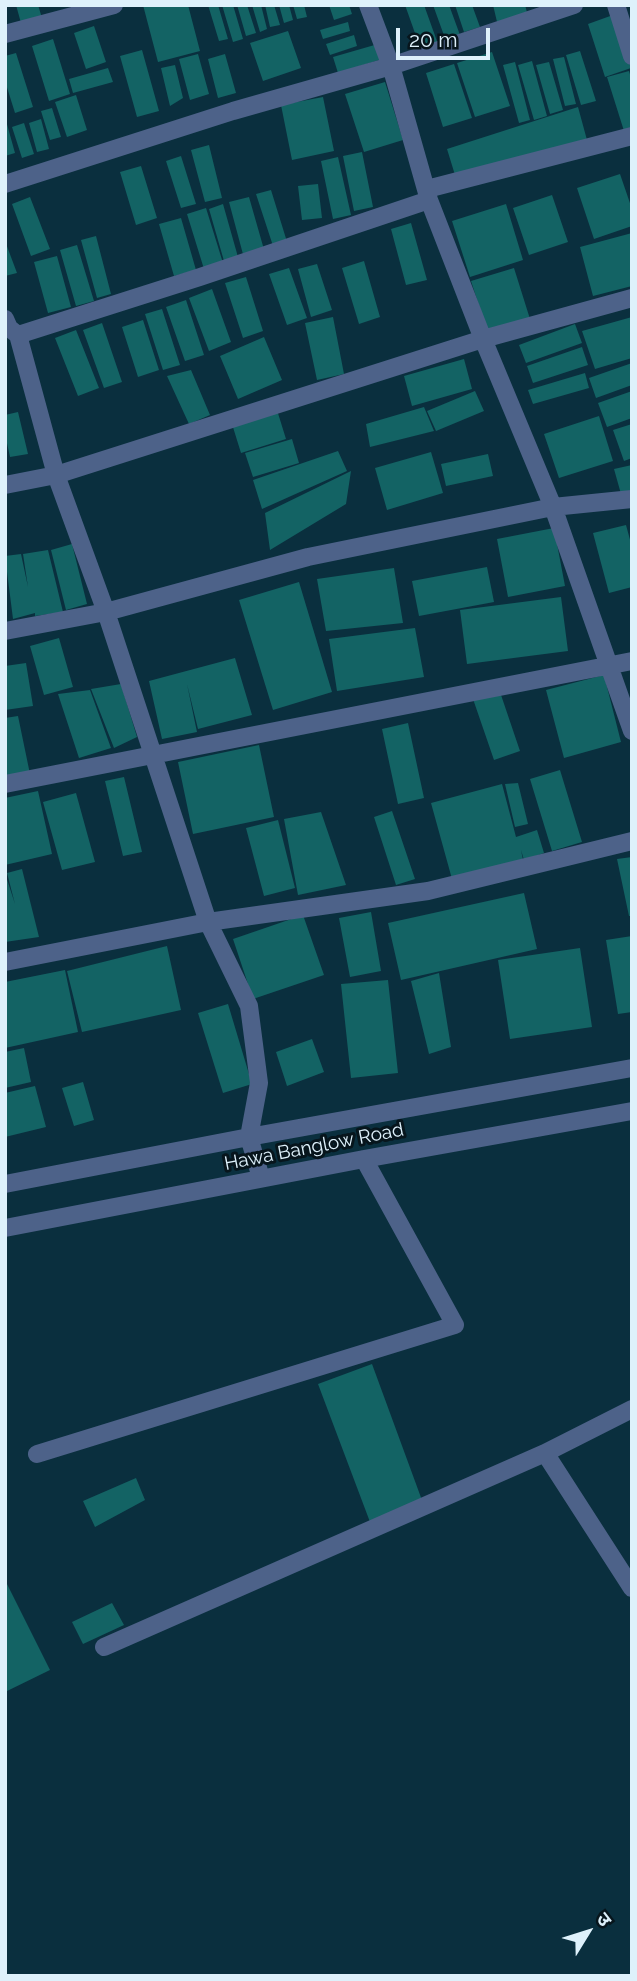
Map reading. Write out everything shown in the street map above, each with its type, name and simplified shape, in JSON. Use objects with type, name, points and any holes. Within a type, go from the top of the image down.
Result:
[{"type":"street","points":[[5,34],[114,5]]},
{"type":"street","points":[[368,5],[391,66],[428,194],[483,339],[553,508],[632,731]]},
{"type":"street","points":[[5,184],[233,111],[391,66],[573,5]]},
{"type":"street","points":[[616,5],[632,56]]},
{"type":"street","points":[[261,1178],[249,1137],[260,1083],[249,1006],[208,922],[106,612],[55,475],[9,328],[200,277],[428,194],[632,136]]},
{"type":"street","points":[[5,485],[55,475],[483,339],[632,298]]},
{"type":"street","points":[[5,631],[106,612],[308,557],[553,508],[632,499]]},
{"type":"street","points":[[5,784],[632,661]]},
{"type":"street","points":[[5,962],[208,922],[428,891],[632,841]]},
{"type":"street","name":"Hawa Banglow Road","points":[[5,1184],[632,1068]]},
{"type":"street","name":"Hawa Banglow Road","points":[[5,1228],[364,1158],[632,1111]]},
{"type":"street","points":[[37,1454],[455,1325],[364,1158]]},
{"type":"street","points":[[104,1647],[545,1453],[632,1409]]},
{"type":"street","points":[[545,1453],[632,1588]]},
{"type":"building","points":[[16,5],[38,5],[42,18],[21,23]]},
{"type":"building","points":[[143,5],[188,5],[200,51],[158,62]]},
{"type":"building","points":[[208,5],[218,5],[228,39],[219,41]]},
{"type":"building","points":[[222,5],[233,5],[243,39],[233,42]]},
{"type":"building","points":[[237,5],[247,5],[256,33],[246,36]]},
{"type":"building","points":[[252,5],[261,5],[267,29],[260,32]]},
{"type":"building","points":[[265,5],[274,5],[280,25],[270,27]]},
{"type":"building","points":[[279,5],[289,5],[293,20],[284,23]]},
{"type":"building","points":[[293,5],[304,5],[307,17],[297,19]]},
{"type":"building","points":[[329,5],[349,5],[352,14],[334,20]]},
{"type":"building","points":[[405,5],[424,5],[438,44],[421,50]]},
{"type":"building","points":[[433,5],[449,5],[460,35],[446,41]]},
{"type":"building","points":[[455,5],[472,5],[480,27],[464,32]]},
{"type":"building","points":[[493,5],[525,5],[528,16],[498,26]]},
{"type":"building","points":[[613,15],[631,68],[605,77],[588,24]]},
{"type":"building","points":[[348,22],[350,31],[323,39],[320,30]]},
{"type":"building","points":[[94,26],[106,62],[86,69],[74,33]]},
{"type":"building","points":[[288,31],[301,68],[263,81],[250,43]]},
{"type":"building","points":[[354,35],[357,46],[330,55],[326,44]]},
{"type":"building","points":[[53,39],[70,94],[49,101],[32,46]]},
{"type":"building","points":[[378,44],[382,59],[338,73],[333,57]]},
{"type":"building","points":[[142,50],[159,111],[137,117],[120,56]]},
{"type":"building","points":[[580,51],[596,101],[581,105],[566,55]]},
{"type":"building","points":[[492,52],[510,106],[475,117],[457,63]]},
{"type":"building","points":[[16,53],[33,107],[15,113],[5,81],[5,56]]},
{"type":"building","points":[[198,54],[209,94],[190,100],[179,59]]},
{"type":"building","points":[[225,54],[236,93],[218,98],[208,59]]},
{"type":"building","points":[[564,57],[576,104],[565,106],[553,59]]},
{"type":"building","points":[[532,61],[547,116],[534,120],[518,65]]},
{"type":"building","points":[[515,62],[530,120],[519,123],[503,65]]},
{"type":"building","points":[[549,62],[563,110],[550,114],[536,65]]},
{"type":"building","points":[[454,64],[472,118],[443,127],[426,73]]},
{"type":"building","points":[[175,65],[183,98],[170,106],[161,68]]},
{"type":"building","points":[[108,68],[113,82],[73,93],[69,79]]},
{"type":"building","points":[[629,71],[632,81],[632,129],[624,131],[607,77]]},
{"type":"building","points":[[385,82],[403,140],[364,152],[345,94]]},
{"type":"building","points":[[76,95],[87,130],[67,137],[55,102]]},
{"type":"building","points":[[323,97],[334,151],[292,160],[281,105]]},
{"type":"building","points":[[578,107],[587,140],[455,175],[447,149]]},
{"type":"building","points":[[52,108],[61,137],[50,140],[41,111]]},
{"type":"building","points":[[5,117],[15,153],[5,156]]},
{"type":"building","points":[[41,119],[49,149],[37,152],[29,123]]},
{"type":"building","points":[[24,123],[34,154],[22,158],[12,127]]},
{"type":"building","points":[[209,145],[222,198],[205,202],[191,150]]},
{"type":"building","points":[[362,152],[373,207],[354,211],[343,156]]},
{"type":"building","points":[[181,156],[196,204],[181,208],[166,161]]},
{"type":"building","points":[[338,157],[351,215],[333,219],[321,161]]},
{"type":"building","points":[[141,166],[157,218],[136,225],[120,172]]},
{"type":"building","points":[[620,174],[632,209],[632,226],[594,239],[577,188]]},
{"type":"building","points":[[318,184],[322,218],[302,220],[298,186]]},
{"type":"building","points":[[271,190],[288,245],[274,249],[256,194]]},
{"type":"building","points":[[552,195],[568,242],[529,255],[513,208]]},
{"type":"building","points":[[30,197],[50,249],[31,256],[12,204]]},
{"type":"building","points":[[249,197],[265,253],[244,258],[229,202]]},
{"type":"building","points":[[223,204],[238,257],[224,261],[209,209]]},
{"type":"building","points":[[506,204],[523,260],[470,277],[452,221]]},
{"type":"building","points":[[206,208],[223,263],[204,269],[187,214]]},
{"type":"building","points":[[181,218],[196,270],[174,276],[159,224]]},
{"type":"building","points":[[411,223],[427,280],[406,285],[391,229]]},
{"type":"building","points":[[632,233],[632,286],[593,296],[580,247]]},
{"type":"building","points":[[96,236],[111,294],[97,298],[81,240]]},
{"type":"building","points":[[5,241],[17,273],[5,276]]},
{"type":"building","points":[[77,245],[94,301],[76,306],[60,250]]},
{"type":"building","points":[[57,256],[71,307],[48,313],[34,262]]},
{"type":"building","points":[[364,261],[380,317],[359,324],[342,268]]},
{"type":"building","points":[[317,264],[332,310],[311,317],[298,269]]},
{"type":"building","points":[[289,268],[307,318],[287,325],[269,274]]},
{"type":"building","points":[[514,268],[530,319],[488,333],[471,281]]},
{"type":"building","points":[[246,277],[263,331],[243,338],[225,283]]},
{"type":"building","points":[[212,289],[231,342],[209,351],[189,298]]},
{"type":"building","points":[[186,300],[204,355],[185,361],[166,307]]},
{"type":"building","points":[[162,309],[180,365],[163,370],[145,314]]},
{"type":"building","points":[[333,317],[344,374],[317,380],[305,323]]},
{"type":"building","points":[[632,317],[632,358],[595,369],[582,331]]},
{"type":"building","points":[[143,320],[159,370],[138,377],[122,327]]},
{"type":"building","points":[[102,323],[122,382],[104,388],[83,330]]},
{"type":"building","points":[[575,324],[582,343],[526,363],[519,345]]},
{"type":"building","points":[[76,330],[99,388],[78,396],[55,338]]},
{"type":"building","points":[[264,337],[282,380],[238,399],[220,356]]},
{"type":"building","points":[[582,347],[588,365],[533,383],[527,366]]},
{"type":"building","points":[[464,359],[472,389],[412,406],[404,376]]},
{"type":"building","points":[[632,363],[632,385],[596,398],[589,378]]},
{"type":"building","points":[[191,370],[210,415],[189,424],[167,376]]},
{"type":"building","points":[[585,373],[589,388],[533,404],[528,390]]},
{"type":"building","points":[[475,391],[484,411],[436,431],[427,411]]},
{"type":"building","points":[[632,391],[632,418],[607,427],[598,403]]},
{"type":"building","points":[[424,407],[434,431],[370,447],[366,424]]},
{"type":"building","points":[[277,410],[286,439],[241,453],[232,424]]},
{"type":"building","points":[[18,412],[28,454],[10,457],[5,434],[5,415]]},
{"type":"building","points":[[599,416],[613,461],[559,478],[544,434]]},
{"type":"building","points":[[632,424],[632,458],[624,461],[613,430]]},
{"type":"building","points":[[292,439],[299,463],[253,477],[245,453]]},
{"type":"building","points":[[338,451],[347,471],[262,509],[253,480]]},
{"type":"building","points":[[431,452],[443,493],[387,510],[375,468]]},
{"type":"building","points":[[488,454],[493,476],[446,486],[441,464]]},
{"type":"building","points":[[632,465],[632,491],[621,494],[614,469]]},
{"type":"building","points":[[351,471],[346,504],[270,550],[265,513]]},
{"type":"building","points":[[626,525],[632,547],[632,587],[609,593],[593,533]]},
{"type":"building","points":[[554,528],[565,586],[508,597],[497,539]]},
{"type":"building","points":[[72,544],[87,604],[66,610],[51,550]]},
{"type":"building","points":[[48,550],[63,612],[35,616],[35,613],[13,619],[5,556],[21,554],[28,587],[23,554]]},
{"type":"building","points":[[487,567],[494,602],[419,616],[412,581]]},
{"type":"building","points":[[394,568],[403,623],[326,631],[317,579]]},
{"type":"building","points":[[299,582],[332,692],[273,710],[239,600]]},
{"type":"building","points":[[561,597],[568,651],[467,664],[460,610]]},
{"type":"building","points":[[415,628],[424,677],[337,691],[329,639]]},
{"type":"building","points":[[59,638],[73,687],[44,695],[30,646]]},
{"type":"building","points":[[235,658],[252,715],[198,729],[187,684],[197,732],[162,739],[149,681]]},
{"type":"building","points":[[26,663],[33,706],[5,710],[5,666]]},
{"type":"building","points":[[604,675],[621,742],[564,758],[546,690]]},
{"type":"building","points":[[121,684],[137,737],[114,748],[91,689]]},
{"type":"building","points":[[499,689],[520,751],[494,760],[473,699]]},
{"type":"building","points":[[90,690],[111,748],[79,758],[58,694]]},
{"type":"building","points":[[18,716],[30,774],[5,777],[5,718]]},
{"type":"building","points":[[408,723],[424,798],[398,804],[382,729]]},
{"type":"building","points":[[259,745],[274,817],[193,834],[178,762]]},
{"type":"building","points":[[560,770],[582,842],[552,851],[530,779]]},
{"type":"building","points":[[124,777],[142,852],[123,856],[105,781]]},
{"type":"building","points":[[518,783],[528,824],[515,827],[505,784]]},
{"type":"building","points":[[502,784],[516,837],[537,830],[544,853],[524,860],[521,850],[523,860],[452,879],[431,803]]},
{"type":"building","points":[[38,791],[52,854],[5,865],[5,798]]},
{"type":"building","points":[[76,793],[95,862],[62,870],[43,802]]},
{"type":"building","points":[[392,811],[415,879],[396,885],[374,817]]},
{"type":"building","points":[[321,812],[346,885],[298,895],[284,819]]},
{"type":"building","points":[[278,820],[295,888],[264,896],[246,828]]},
{"type":"building","points":[[632,857],[632,916],[629,916],[617,859]]},
{"type":"building","points":[[22,869],[39,937],[5,942],[5,873],[15,904],[7,873]]},
{"type":"building","points":[[524,893],[537,949],[401,980],[388,923]]},
{"type":"building","points":[[371,912],[381,971],[350,977],[339,918]]},
{"type":"building","points":[[303,915],[324,975],[253,999],[233,939]]},
{"type":"building","points":[[632,936],[632,1012],[618,1014],[606,940]]},
{"type":"building","points":[[167,946],[181,1010],[82,1032],[67,971]]},
{"type":"building","points":[[580,948],[592,1027],[510,1039],[498,960]]},
{"type":"building","points":[[65,970],[78,1032],[5,1048],[5,982]]},
{"type":"building","points":[[439,973],[451,1047],[429,1054],[411,981]]},
{"type":"building","points":[[388,980],[398,1073],[351,1078],[341,984]]},
{"type":"building","points":[[228,1004],[252,1084],[223,1093],[198,1013]]},
{"type":"building","points":[[312,1039],[324,1072],[287,1086],[276,1052]]},
{"type":"building","points":[[24,1048],[31,1082],[5,1088],[5,1052]]},
{"type":"building","points":[[83,1082],[94,1120],[74,1126],[62,1088]]},
{"type":"building","points":[[35,1086],[46,1127],[5,1137],[5,1093]]},
{"type":"building","points":[[372,1364],[423,1503],[370,1522],[318,1384]]},
{"type":"building","points":[[136,1478],[145,1500],[95,1527],[83,1501]]},
{"type":"building","points":[[5,1580],[50,1670],[5,1692]]},
{"type":"building","points":[[112,1603],[124,1625],[83,1644],[72,1622]]}]
